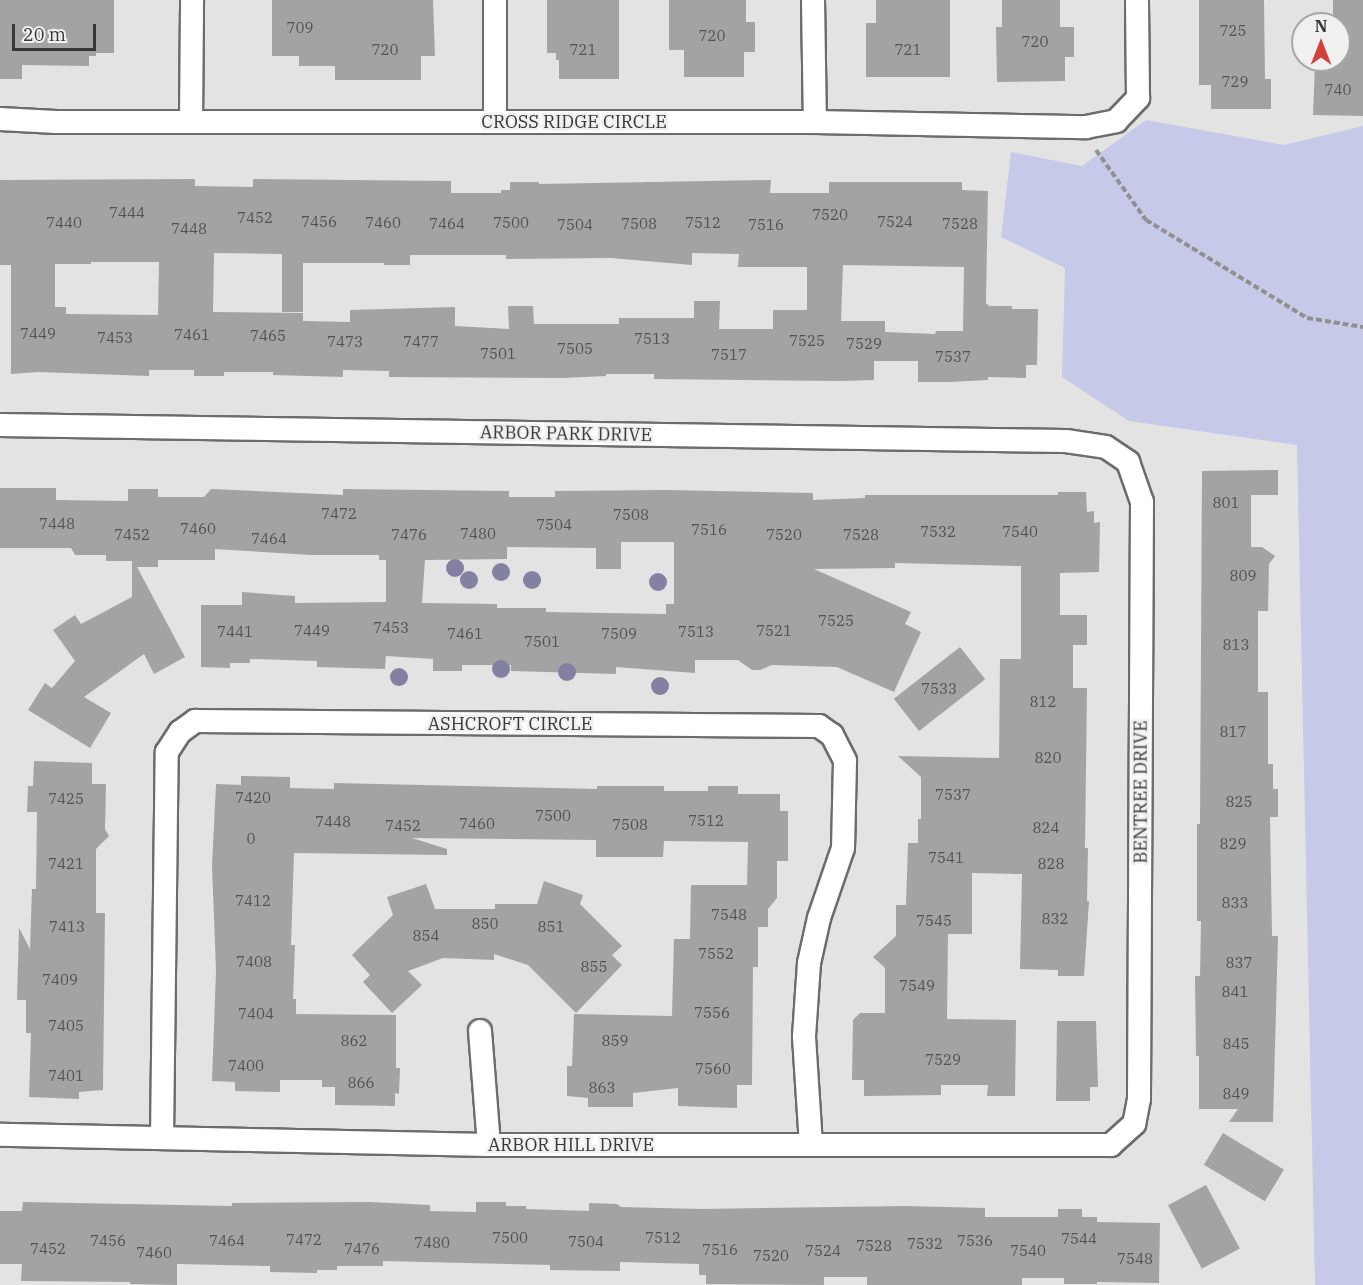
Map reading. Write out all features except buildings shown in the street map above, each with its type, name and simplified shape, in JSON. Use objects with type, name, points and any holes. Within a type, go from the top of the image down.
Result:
[{"type":"street","points":[[191,122],[192,0]]},
{"type":"street","points":[[495,0],[495,122]]},
{"type":"street","points":[[813,0],[815,122]]},
{"type":"street","name":"CROSS RIDGE CIRCLE","points":[[0,118],[56,122],[815,122],[1086,127],[1116,121],[1138,98],[1137,0]]},
{"type":"street","name":"ARBOR PARK DRIVE","points":[[0,425],[1066,441],[1106,447],[1128,462]]},
{"type":"street","name":"BENTREE DRIVE","points":[[1128,462],[1142,502],[1139,1099],[1134,1124]]},
{"type":"street","name":"ASHCROFT CIRCLE","points":[[162,1138],[167,752],[180,732],[195,721],[819,726],[832,735],[845,761],[843,848],[819,918],[809,963],[804,1036],[811,1145]]},
{"type":"street","points":[[480,1031],[489,1145]]},
{"type":"street","name":"ARBOR HILL DRIVE","points":[[0,1135],[489,1145],[1111,1145],[1134,1124]]},
{"type":"path","points":[[1086,127],[1092,144],[1146,220],[1307,318],[1363,327]]},
{"type":"shaded area","points":[[1146,120],[1284,145],[1363,126],[1363,1285],[1315,1285],[1297,445],[1129,421],[1062,377],[1065,268],[1001,237],[1011,152],[1082,166]]}]
